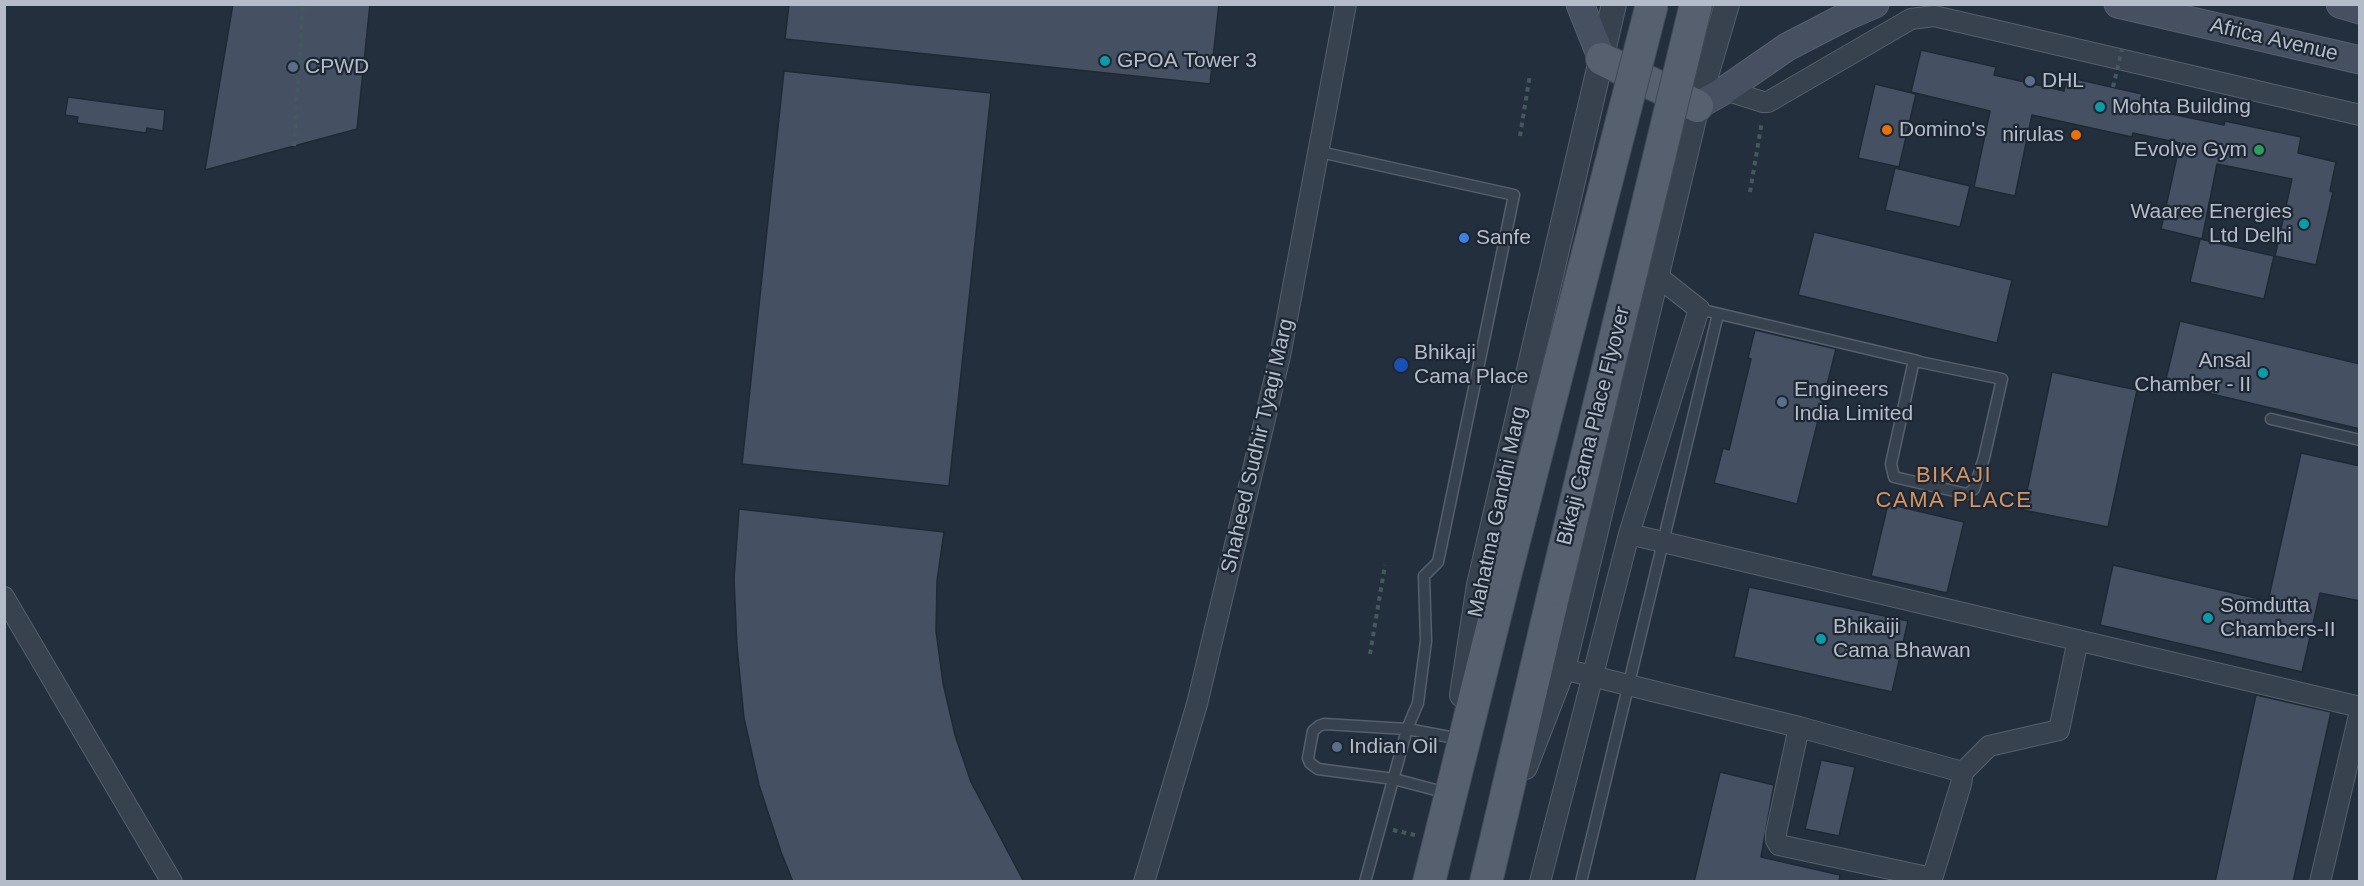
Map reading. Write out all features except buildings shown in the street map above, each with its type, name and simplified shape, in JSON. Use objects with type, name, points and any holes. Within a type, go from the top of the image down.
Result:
[{"type":"main road","points":[[1580,4],[1602,58],[1697,105],[1725,90],[1787,48],[1875,4]]},
{"type":"main road","points":[[1429,836],[1505,576],[1652,4]]},
{"type":"main road","name":"Bikaji Cama Place Flyover","points":[[1493,849],[1696,4]]},
{"type":"main road","name":"Africa Avenue","points":[[2118,4],[2360,60]]},
{"type":"main road","points":[[2340,4],[2360,10]]},
{"type":"main road","name":"Mahatma Gandhi Marg","points":[[1428,882],[1429,836]]},
{"type":"main road","points":[[1486,882],[1493,849]]},
{"type":"street","name":"Shaheed Sudhir Tyagi Marg","points":[[1144,882],[1197,704],[1280,356],[1346,4]]},
{"type":"street","name":"Mahatma Gandhi Marg","points":[[1429,836],[1447,793],[1479,585],[1614,4]]},
{"type":"street","points":[[1493,849],[1563,669],[1697,105],[1727,4]]},
{"type":"street","points":[[1725,90],[1768,102],[1911,19],[1934,16],[2360,115]]},
{"type":"street","points":[[1540,882],[1629,534],[1699,309],[1658,276]]},
{"type":"street","points":[[1629,534],[2360,709],[2320,882]]},
{"type":"street","points":[[4,597],[172,882]]},
{"type":"street","points":[[1799,727],[1776,833],[1779,845],[1932,880],[1961,784],[1961,774],[1989,746],[2060,730],[2078,640]]},
{"type":"street","points":[[1563,669],[1799,727],[1956,770],[1961,774]]},
{"type":"lane","points":[[1320,152],[1514,195],[1438,562],[1424,576],[1426,641],[1418,703],[1407,729],[1365,882]]},
{"type":"lane","points":[[1699,309],[2002,379],[1984,458],[1974,489],[1967,494],[1894,477],[1891,464],[1914,360]]},
{"type":"lane","points":[[1581,882],[1718,314]]},
{"type":"lane","points":[[2271,419],[2360,440]]},
{"type":"lane","points":[[1447,793],[1394,779],[1318,769],[1310,763],[1308,758],[1313,731],[1324,724],[1407,729],[1455,738]]},
{"type":"path","points":[[294,146],[303,4]]},
{"type":"path","points":[[2113,87],[2122,49]]},
{"type":"path","points":[[1520,136],[1530,74]]},
{"type":"path","points":[[1750,192],[1762,117]]},
{"type":"path","points":[[1371,654],[1385,565]]},
{"type":"path","points":[[1394,820],[1392,829],[1429,836]]},
{"type":"place","name":"GPOA Tower 3","points":[[1105,61]]},
{"type":"place","name":"CPWD","points":[[293,67]]},
{"type":"place","name":"DHL","points":[[2030,81]]},
{"type":"place","name":"Mohta Building","points":[[2100,107]]},
{"type":"place","name":"Domino's","points":[[1887,130]]},
{"type":"place","name":"nirulas","points":[[2076,135]]},
{"type":"place","name":"Evolve Gym","points":[[2259,150]]},
{"type":"place","name":"Waaree Energies Ltd Delhi","points":[[2304,224]]},
{"type":"place","name":"Sanfe","points":[[1464,238]]},
{"type":"place","name":"Bhikaji Cama Place","points":[[1401,365]]},
{"type":"place","name":"Ansal Chamber - II","points":[[2263,373]]},
{"type":"place","name":"Engineers India Limited","points":[[1782,402]]},
{"type":"place","name":"Somdutta Chambers-II","points":[[2208,618]]},
{"type":"place","name":"Bhikaiji Cama Bhawan","points":[[1821,639]]},
{"type":"place","name":"Indian Oil","points":[[1337,747]]},
{"type":"district","name":"BIKAJI CAMA PLACE","points":[[1954,488]]}]
